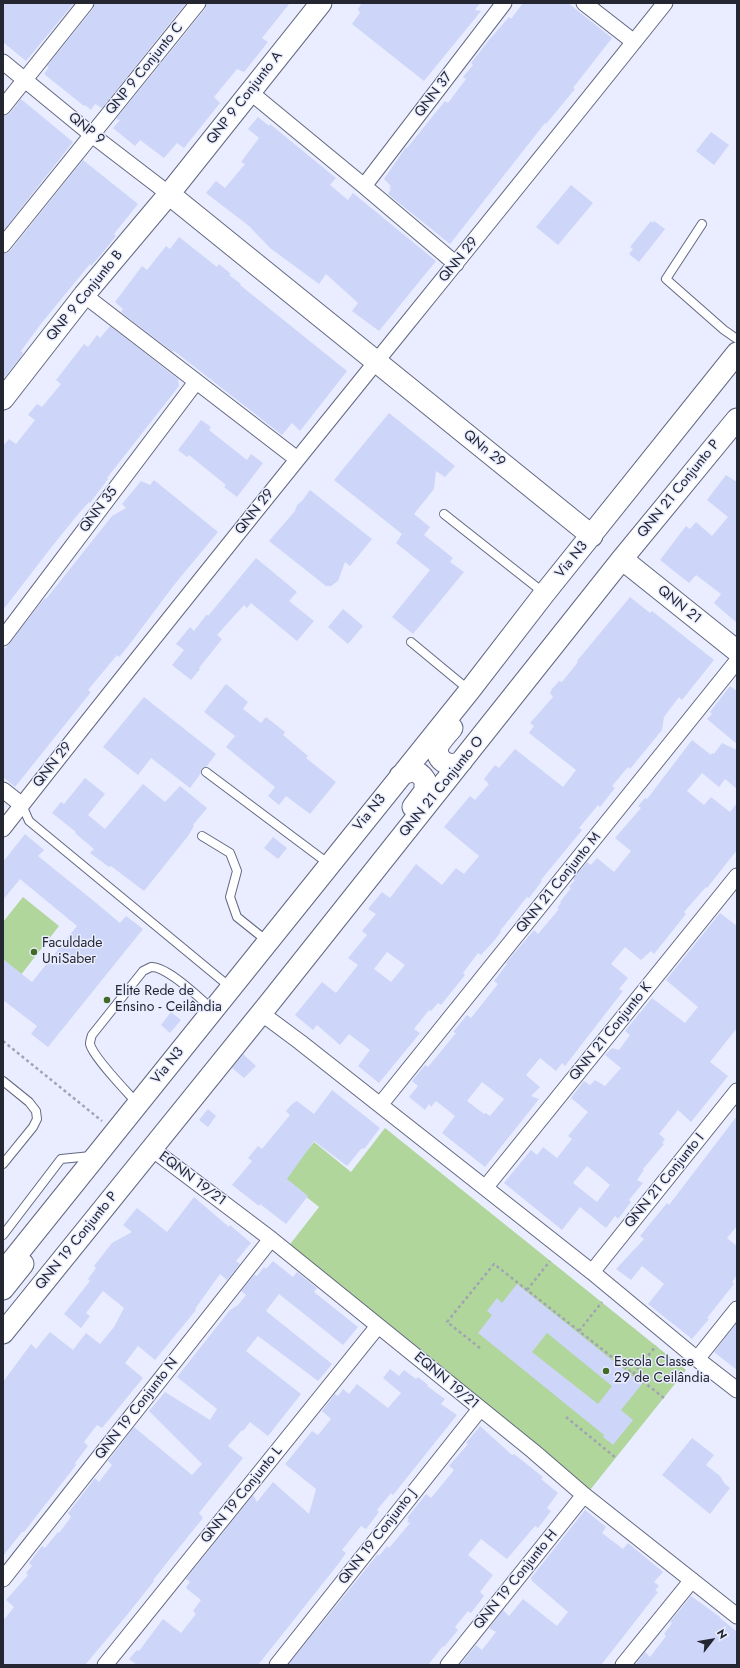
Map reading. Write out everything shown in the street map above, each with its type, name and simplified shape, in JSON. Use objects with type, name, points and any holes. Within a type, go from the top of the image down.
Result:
[{"type":"main road","name":"QNP 9 Conjunto A","points":[[169,194],[321,3]]},
{"type":"main road","name":"QNP 9 Conjunto B","points":[[3,399],[84,295],[169,194]]},
{"type":"main road","points":[[169,194],[377,361]]},
{"type":"main road","name":"Via N3","points":[[3,1272],[470,690],[544,594],[592,536],[737,353]]},
{"type":"main road","name":"QNn 29","points":[[377,361],[592,536]]},
{"type":"main road","name":"QNN 21 Conjunto P","points":[[622,559],[737,419]]},
{"type":"main road","name":"QNN 21","points":[[622,559],[737,651]]},
{"type":"main road","name":"QNN 21 Conjunto O","points":[[266,1007],[622,559]]},
{"type":"main road","points":[[462,761],[454,765],[446,764],[439,756],[438,746],[498,671],[525,619]]},
{"type":"main road","points":[[152,1149],[266,1007],[291,957],[425,791],[425,780],[419,773],[410,771],[400,776]]},
{"type":"main road","name":"QNN 19 Conjunto P","points":[[3,1333],[11,1316],[152,1149]]},
{"type":"main road","points":[[3,1289],[50,1231],[92,1161]]},
{"type":"street","points":[[3,107],[86,3]]},
{"type":"street","name":"QNP 9 Conjunto C","points":[[3,245],[198,3]]},
{"type":"street","name":"QNN 37","points":[[364,186],[504,3]]},
{"type":"street","points":[[584,3],[634,42]]},
{"type":"street","name":"QNN 29","points":[[22,805],[297,459],[456,264],[665,3]]},
{"type":"street","name":"QNP 9","points":[[3,62],[169,194]]},
{"type":"street","points":[[250,92],[456,264]]},
{"type":"street","points":[[84,295],[297,459]]},
{"type":"street","name":"QNN 35","points":[[3,638],[196,382]]},
{"type":"street","name":"QNN 21 Conjunto M","points":[[380,1105],[737,661]]},
{"type":"street","points":[[3,790],[22,805],[3,829]]},
{"type":"street","name":"QNN 21 Conjunto K","points":[[485,1188],[737,876]]},
{"type":"street","points":[[266,1007],[380,1105],[592,1272],[737,1390]]},
{"type":"street","name":"QNN 21 Conjunto I","points":[[592,1272],[737,1091]]},
{"type":"street","name":"EQNN 19/21","points":[[152,1149],[271,1239],[533,1451],[584,1495],[737,1616]]},
{"type":"street","name":"QNN 19 Conjunto N","points":[[3,1578],[271,1239]]},
{"type":"street","points":[[698,1359],[737,1309]]},
{"type":"street","name":"QNN 19 Conjunto L","points":[[105,1665],[378,1326]]},
{"type":"street","name":"QNN 19 Conjunto J","points":[[277,1665],[480,1409]]},
{"type":"street","name":"QNN 19 Conjunto H","points":[[448,1665],[584,1495]]},
{"type":"street","points":[[623,1665],[692,1580]]},
{"type":"lane","points":[[702,224],[666,279],[724,330],[737,339]]},
{"type":"lane","points":[[444,514],[544,594]]},
{"type":"lane","points":[[411,642],[470,690]]},
{"type":"lane","points":[[206,772],[330,864]]},
{"type":"lane","points":[[22,805],[29,821],[230,988]]},
{"type":"lane","points":[[202,836],[230,853],[238,871],[230,897],[237,917],[268,942]]},
{"type":"lane","points":[[137,1104],[109,1072],[92,1049],[90,1042],[92,1035],[143,971],[151,968],[162,970],[180,982],[212,1010]]},
{"type":"lane","points":[[3,1081],[29,1102],[36,1111],[37,1119],[33,1127],[3,1164]]},
{"type":"lane","points":[[3,1235],[61,1159],[92,1161]]},
{"type":"path","points":[[3,1041],[106,1124],[101,1130],[110,1138]]},
{"type":"path","points":[[527,1290],[550,1261]]},
{"type":"path","points":[[480,1348],[447,1322],[494,1264],[664,1398]]},
{"type":"path","points":[[579,1330],[602,1302]]},
{"type":"path","points":[[633,1374],[656,1346]]},
{"type":"path","points":[[566,1417],[616,1458]]},
{"type":"green space","points":[[23,897],[59,926],[20,976],[3,963],[3,922]]},
{"type":"green space","points":[[385,1128],[686,1370],[590,1490],[288,1247],[319,1207],[284,1179],[314,1142],[351,1172]]},
{"type":"building","points":[[3,3],[74,3],[26,61],[3,42]]},
{"type":"building","points":[[95,3],[186,3],[102,108],[95,104],[91,110],[44,74],[49,67],[47,66],[93,9]]},
{"type":"building","points":[[207,3],[290,3],[262,38],[268,42],[244,72],[237,69],[214,97],[220,103],[184,148],[177,143],[164,158],[140,140],[135,146],[113,128],[120,120],[116,119],[205,9]]},
{"type":"building","points":[[362,3],[480,3],[475,10],[481,11],[424,81],[352,24],[360,13],[358,9]]},
{"type":"building","points":[[523,3],[568,3],[612,38],[573,88],[575,89],[546,124],[545,123],[450,244],[388,194],[391,186],[384,179],[406,147],[407,148],[445,101],[448,103],[466,79],[463,77],[473,65],[471,63],[489,40],[509,17],[511,19]]},
{"type":"building","points":[[21,99],[73,142],[3,231],[3,116],[10,113]]},
{"type":"building","points":[[258,117],[269,126],[270,124],[336,178],[330,185],[348,200],[353,193],[436,261],[379,331],[352,311],[358,303],[326,274],[319,284],[270,248],[249,226],[206,193],[216,181],[225,188],[245,164],[241,162],[259,138],[248,129]]},
{"type":"building","points":[[711,132],[729,145],[714,165],[696,151]]},
{"type":"building","points":[[83,160],[138,204],[114,234],[116,236],[104,251],[91,266],[90,264],[40,325],[21,351],[23,353],[20,358],[3,379],[3,254],[10,251]]},
{"type":"building","points":[[571,185],[593,203],[558,245],[536,227]]},
{"type":"building","points":[[651,221],[653,223],[654,221],[665,229],[639,262],[629,254],[633,249],[630,247]]},
{"type":"building","points":[[179,237],[217,267],[219,264],[231,274],[229,275],[241,284],[240,285],[347,371],[300,431],[292,423],[282,435],[173,350],[174,353],[121,312],[123,309],[115,302],[142,266],[147,270],[166,246],[170,249]]},
{"type":"building","points":[[110,326],[178,379],[179,386],[107,478],[108,479],[90,503],[89,502],[79,513],[3,610],[3,446],[9,439],[16,444],[35,420],[28,415],[37,404],[42,407],[61,384],[56,380],[84,344],[88,347],[97,335],[100,338]]},
{"type":"building","points":[[389,413],[455,466],[445,477],[436,471],[434,489],[414,514],[430,527],[424,535],[453,558],[450,562],[464,572],[413,634],[392,617],[430,570],[396,543],[402,534],[334,480]]},
{"type":"building","points":[[201,420],[211,427],[209,430],[247,460],[251,454],[263,463],[237,497],[224,487],[226,485],[189,455],[187,457],[178,450]]},
{"type":"building","points":[[726,475],[737,482],[737,623],[714,603],[721,594],[696,575],[689,583],[660,560],[686,526],[690,529],[696,522],[712,536],[728,517],[707,500]]},
{"type":"building","points":[[154,480],[218,532],[174,585],[129,645],[119,657],[117,655],[88,690],[91,692],[15,787],[3,777],[3,650],[112,516],[126,508],[122,504],[141,481],[150,485]]},
{"type":"building","points":[[310,490],[372,539],[350,566],[345,562],[338,581],[331,586],[326,586],[269,541],[295,511],[297,505]]},
{"type":"building","points":[[256,558],[297,592],[289,601],[314,621],[297,641],[251,603],[247,608],[244,605],[217,635],[222,639],[191,680],[172,665],[184,650],[176,644],[190,627],[194,631],[207,614],[208,616]]},
{"type":"building","points":[[630,597],[650,613],[652,611],[714,660],[682,700],[679,697],[664,717],[662,730],[630,769],[628,767],[612,786],[615,788],[600,807],[598,805],[579,828],[582,830],[541,880],[542,881],[529,898],[527,897],[500,931],[501,932],[481,955],[478,953],[463,973],[465,975],[441,1005],[438,1003],[431,1011],[429,1010],[414,1029],[420,1033],[379,1083],[358,1066],[370,1050],[349,1034],[340,1045],[317,1025],[313,1030],[295,1015],[322,982],[336,993],[358,965],[348,958],[367,935],[362,931],[376,914],[368,909],[382,892],[390,898],[416,864],[442,885],[456,868],[464,874],[479,856],[444,827],[470,796],[475,800],[489,784],[484,779],[495,765],[499,768],[515,749],[563,787],[576,770],[529,733],[534,726],[530,723],[553,697],[550,693],[552,689],[559,681],[562,682],[578,662],[577,661]],"holes":[[[387,952],[405,965],[391,982],[374,969]]]},
{"type":"building","points":[[343,609],[363,626],[348,644],[328,627]]},
{"type":"building","points":[[226,684],[248,702],[243,709],[261,723],[266,717],[285,732],[283,735],[308,756],[306,758],[336,782],[310,814],[286,796],[279,805],[268,796],[275,787],[226,747],[235,736],[204,712]]},
{"type":"building","points":[[730,686],[737,691],[737,744],[707,719],[712,714],[710,712]]},
{"type":"building","points":[[144,697],[216,754],[206,767],[202,768],[201,773],[190,788],[151,758],[138,775],[103,747]]},
{"type":"building","points":[[692,740],[711,755],[712,753],[714,754],[722,743],[737,750],[737,789],[725,779],[719,787],[702,773],[687,791],[704,805],[711,797],[730,812],[737,803],[737,850],[707,888],[706,887],[684,912],[686,914],[654,954],[651,951],[641,960],[625,947],[611,964],[628,978],[619,989],[623,991],[565,1066],[562,1063],[556,1071],[540,1058],[526,1075],[540,1087],[531,1096],[539,1099],[485,1167],[442,1133],[455,1116],[436,1101],[431,1107],[429,1104],[425,1110],[409,1097],[418,1086],[412,1081],[425,1065],[428,1067],[456,1033],[453,1032],[467,1015],[471,1018],[498,984],[494,981],[507,964],[506,963],[534,930],[538,934],[559,909],[557,908],[561,903],[560,902],[571,888],[569,887],[575,880],[573,879],[587,862],[591,865],[597,858],[614,872],[631,851],[615,838],[641,808],[638,806],[645,798],[647,799]],"holes":[[[482,1082],[504,1099],[490,1116],[486,1113],[484,1114],[467,1101]]]},
{"type":"building","points":[[85,778],[105,794],[88,815],[105,829],[143,784],[165,802],[180,786],[207,808],[193,825],[194,826],[188,836],[144,891],[111,866],[109,867],[90,853],[94,849],[52,813],[61,802],[64,804]]},
{"type":"building","points":[[25,834],[44,850],[38,856],[120,923],[126,916],[143,929],[48,1047],[31,1034],[37,1026],[3,1000],[3,959],[32,982],[77,926],[20,879],[3,900],[3,862]]},
{"type":"building","points":[[273,837],[287,848],[278,859],[264,848]]},
{"type":"building","points":[[720,913],[737,926],[737,1028],[710,1062],[728,1076],[691,1122],[678,1110],[659,1134],[665,1139],[662,1143],[664,1144],[643,1169],[644,1170],[637,1180],[643,1183],[629,1200],[631,1202],[618,1219],[615,1216],[606,1228],[580,1207],[562,1230],[504,1183],[531,1150],[537,1155],[543,1147],[557,1158],[572,1139],[568,1136],[588,1112],[571,1098],[584,1081],[590,1085],[595,1080],[605,1086],[621,1068],[605,1055],[612,1048],[619,1050],[630,1035],[625,1031],[652,998],[685,1023],[698,1007],[666,980]],"holes":[[[587,1166],[610,1185],[597,1202],[573,1183]]]},
{"type":"building","points":[[171,1012],[181,1020],[170,1033],[161,1025]]},
{"type":"building","points":[[243,1054],[256,1066],[244,1078],[232,1068]]},
{"type":"building","points":[[332,1090],[380,1128],[365,1148],[361,1149],[347,1166],[314,1141],[287,1179],[308,1196],[286,1224],[260,1204],[259,1206],[232,1185],[252,1161],[248,1158],[258,1146],[262,1149],[290,1115],[286,1111],[292,1104],[297,1101],[314,1114]]},
{"type":"building","points":[[208,1109],[216,1116],[208,1127],[199,1120]]},
{"type":"building","points":[[737,1116],[737,1226],[727,1238],[737,1246],[737,1275],[732,1282],[734,1284],[707,1318],[709,1319],[692,1339],[648,1304],[664,1284],[642,1266],[631,1280],[616,1269],[644,1239],[640,1236],[667,1203],[669,1205]]},
{"type":"building","points":[[194,1197],[229,1227],[230,1225],[251,1243],[236,1261],[240,1264],[227,1280],[220,1274],[195,1309],[196,1310],[155,1360],[138,1346],[125,1363],[143,1378],[102,1428],[97,1425],[84,1442],[88,1446],[75,1463],[76,1465],[24,1532],[22,1532],[3,1556],[3,1382],[31,1344],[36,1349],[50,1332],[73,1350],[86,1333],[100,1344],[114,1327],[124,1308],[103,1291],[86,1313],[90,1316],[81,1328],[64,1314],[90,1281],[88,1279],[96,1268],[94,1266],[112,1243],[132,1232],[123,1225],[137,1208],[167,1232]]},
{"type":"building","points":[[273,1261],[293,1277],[297,1272],[317,1288],[314,1292],[358,1327],[343,1345],[279,1294],[266,1311],[332,1364],[318,1381],[258,1336],[246,1351],[301,1394],[268,1436],[250,1422],[228,1446],[243,1458],[199,1513],[203,1518],[127,1615],[85,1665],[3,1665],[3,1621],[14,1607],[6,1600],[28,1575],[26,1573],[32,1566],[29,1563],[42,1546],[45,1548],[71,1517],[68,1513],[95,1478],[99,1482],[112,1465],[108,1461],[134,1427],[192,1475],[202,1464],[149,1411],[165,1392],[210,1420],[217,1409],[177,1377],[230,1310],[238,1305],[246,1295],[241,1291],[254,1275],[257,1276],[264,1267],[266,1269]]},
{"type":"building","name":"Escola Classe 29 de Ceilândia","points":[[517,1284],[642,1384],[621,1410],[633,1420],[613,1445],[603,1437],[604,1435],[478,1333],[492,1315],[487,1311],[497,1298],[502,1303]],"holes":[[[547,1333],[612,1386],[598,1404],[532,1352]]]},
{"type":"building","points":[[737,1323],[737,1370],[714,1352]]},
{"type":"building","points":[[390,1369],[399,1376],[404,1370],[416,1379],[418,1377],[428,1385],[427,1386],[445,1399],[441,1404],[457,1415],[393,1495],[391,1493],[377,1510],[379,1512],[366,1529],[361,1526],[342,1550],[346,1553],[339,1563],[258,1665],[137,1665],[129,1659],[137,1650],[139,1651],[163,1619],[181,1633],[196,1614],[193,1611],[201,1600],[187,1589],[186,1587],[190,1582],[186,1579],[253,1495],[257,1502],[273,1482],[309,1514],[316,1489],[285,1464],[312,1431],[318,1435],[331,1419],[322,1411],[335,1394],[338,1396],[343,1389],[349,1394],[357,1384],[388,1408],[401,1393],[383,1378]]},
{"type":"building","points":[[480,1426],[512,1455],[514,1454],[543,1477],[541,1479],[558,1493],[547,1508],[551,1511],[538,1528],[535,1526],[507,1559],[481,1539],[468,1555],[493,1575],[480,1592],[484,1596],[471,1613],[468,1611],[455,1627],[458,1630],[428,1665],[288,1665],[378,1554],[379,1556],[387,1546],[389,1548],[410,1523],[407,1522],[409,1519],[407,1518],[426,1494],[431,1498],[454,1470],[449,1466],[468,1444],[466,1443]]},
{"type":"building","points":[[692,1438],[714,1455],[706,1465],[720,1476],[725,1484],[730,1488],[710,1514],[662,1475]]},
{"type":"building","points":[[585,1510],[606,1527],[602,1533],[623,1549],[628,1543],[663,1572],[654,1582],[659,1586],[655,1590],[658,1592],[601,1665],[460,1665],[476,1645],[482,1650],[496,1632],[489,1628],[503,1610],[509,1616],[523,1599],[557,1626],[568,1612],[532,1581],[531,1578]]},
{"type":"building","points":[[691,1596],[720,1617],[737,1632],[737,1665],[635,1665],[645,1652],[650,1657],[666,1636],[664,1634],[672,1623],[670,1622]]},
{"type":"place","name":"Faculdade UniSaber","points":[[34,952]]},
{"type":"place","name":"Elite Rede de Ensino - Ceilândia","points":[[107,1000]]},
{"type":"place","name":"Escola Classe 29 de Ceilândia","points":[[606,1371]]}]
